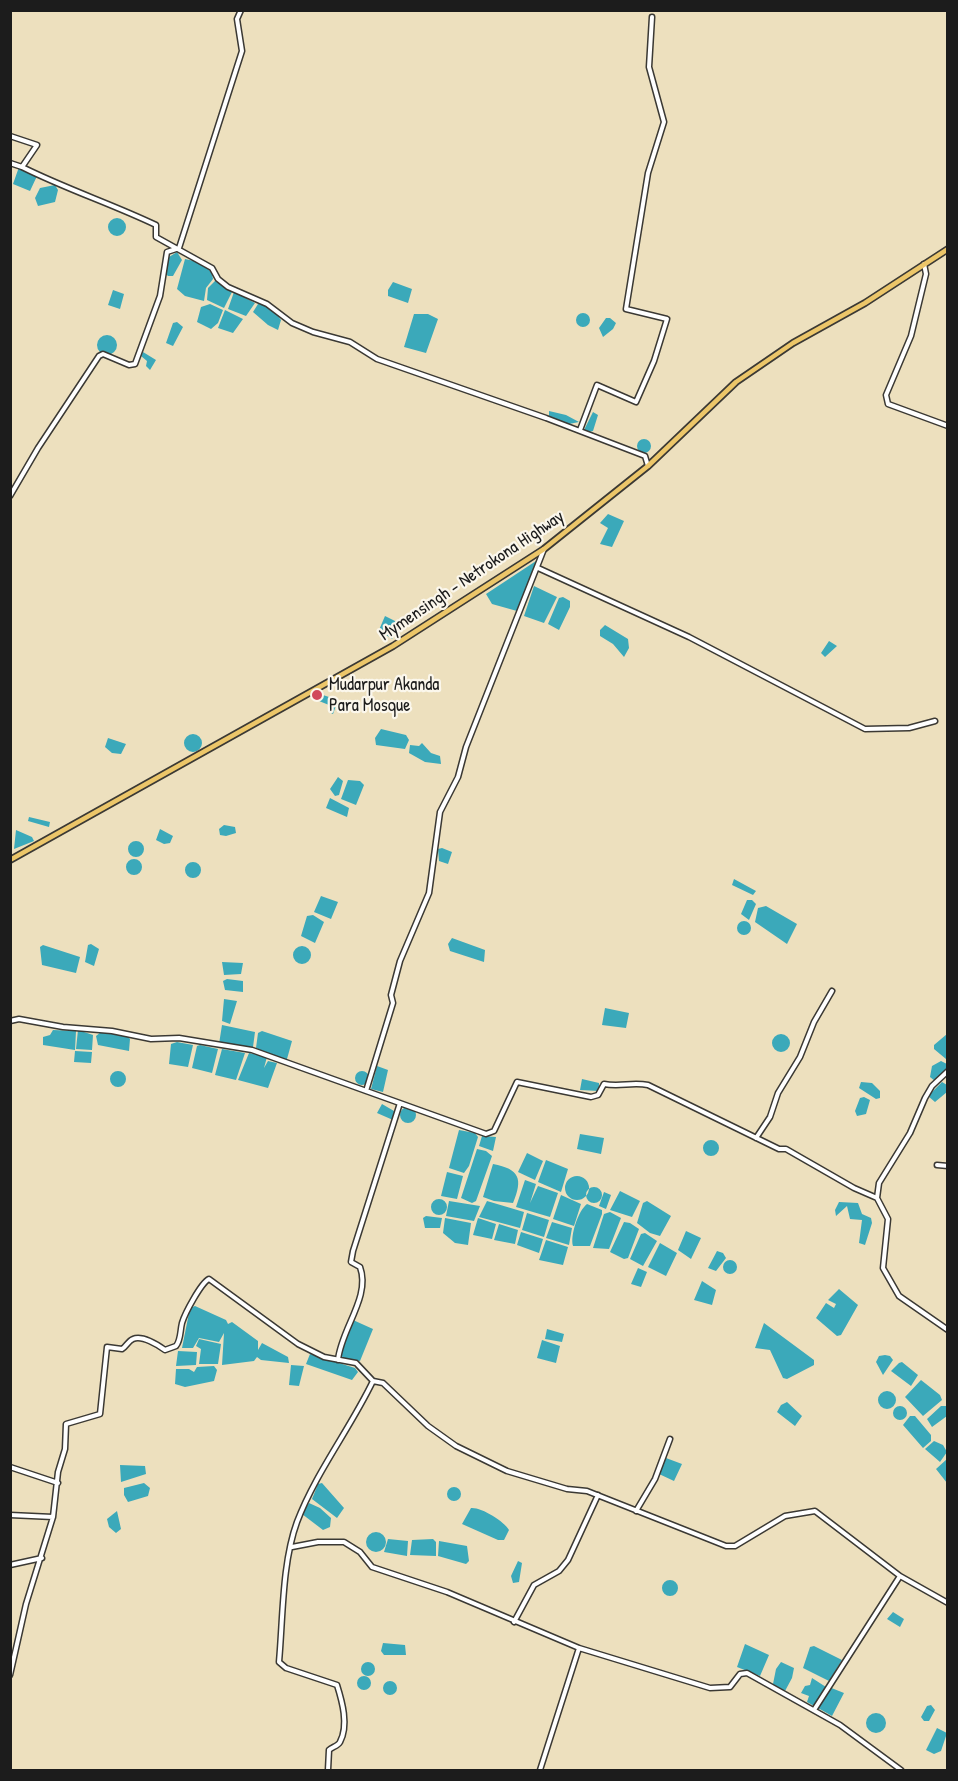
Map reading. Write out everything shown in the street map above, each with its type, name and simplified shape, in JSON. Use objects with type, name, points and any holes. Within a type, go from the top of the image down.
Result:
[{"type":"main road","name":"Mymensingh - Netrokona Highway","points":[[10,860],[393,646],[544,549],[648,466],[736,382],[793,343],[865,303],[948,249]]},
{"type":"street","points":[[179,248],[242,51],[237,19],[241,10]]},
{"type":"street","points":[[580,430],[597,385],[636,402],[654,362],[667,319],[627,309],[648,173],[664,122],[649,67],[652,17]]},
{"type":"street","points":[[10,136],[37,145],[22,167]]},
{"type":"street","points":[[10,163],[68,190],[114,205],[156,225],[156,237],[212,268],[218,279],[228,287],[267,304],[292,323],[313,332],[350,342],[377,359],[580,430],[645,456],[648,466]]},
{"type":"street","points":[[10,496],[44,439],[99,356],[103,354],[129,365],[135,364],[160,296],[167,252],[179,248]]},
{"type":"street","points":[[924,264],[926,274],[911,336],[886,395],[888,404],[948,426]]},
{"type":"street","points":[[366,1091],[393,1003],[391,995],[400,961],[429,893],[440,812],[458,777],[466,747],[544,549]]},
{"type":"street","points":[[538,568],[697,641],[866,729],[909,728],[935,721]]},
{"type":"street","points":[[756,1138],[770,1117],[778,1093],[800,1058],[814,1022],[832,991]]},
{"type":"street","points":[[10,1021],[19,1019],[63,1027],[112,1031],[152,1039],[179,1038],[252,1050],[486,1134],[494,1131],[517,1082],[591,1096],[598,1095],[602,1085],[618,1087],[631,1082],[648,1085],[779,1149],[786,1149],[854,1188],[877,1198]]},
{"type":"street","points":[[948,1071],[932,1086],[925,1098],[910,1133],[879,1183],[877,1198],[888,1219],[883,1268],[899,1296],[948,1330]]},
{"type":"street","points":[[338,1360],[340,1346],[363,1281],[360,1267],[351,1262],[353,1251],[400,1103]]},
{"type":"street","points":[[938,1165],[948,1166]]},
{"type":"street","points":[[10,1675],[26,1604],[53,1517],[58,1472],[65,1449],[66,1424],[99,1414],[101,1411],[100,1392],[107,1347],[124,1348],[130,1341],[138,1338],[147,1339],[165,1350],[176,1346],[188,1306],[194,1302],[207,1279],[214,1280],[298,1344],[324,1357],[356,1363],[373,1381],[383,1383],[428,1426],[456,1446],[507,1471],[598,1496],[726,1546],[735,1546],[785,1516],[815,1511],[900,1576],[948,1603]]},
{"type":"street","points":[[328,1770],[329,1750],[340,1742],[344,1726],[342,1700],[337,1685],[286,1668],[279,1662],[287,1558],[292,1547],[296,1525],[310,1493],[373,1381]]},
{"type":"street","points":[[636,1511],[655,1479],[670,1439]]},
{"type":"street","points":[[10,1467],[58,1483]]},
{"type":"street","points":[[514,1622],[534,1585],[559,1571],[568,1560],[598,1496]]},
{"type":"street","points":[[10,1515],[53,1517]]},
{"type":"street","points":[[292,1547],[318,1542],[344,1542],[360,1552],[372,1567],[436,1588],[579,1648],[710,1688],[730,1687],[740,1674],[747,1672],[840,1725],[901,1770]]},
{"type":"street","points":[[10,1565],[42,1558]]},
{"type":"street","points":[[814,1710],[900,1576]]},
{"type":"street","points":[[540,1770],[579,1648]]},
{"type":"water","points":[[19,167],[37,176],[30,191],[13,184]]},
{"type":"water","points":[[55,185],[58,190],[55,202],[38,206],[35,198],[40,188]]},
{"type":"water","points":[[117,218],[123,221],[126,227],[123,233],[117,236],[111,233],[108,227],[111,221]]},
{"type":"water","points":[[177,252],[182,260],[173,276],[168,276],[165,273],[169,257]]},
{"type":"water","points":[[185,259],[207,267],[212,274],[213,279],[206,288],[204,301],[185,296],[177,289]]},
{"type":"water","points":[[216,280],[232,292],[224,308],[207,300],[208,288]]},
{"type":"water","points":[[393,282],[412,289],[408,303],[388,296],[388,290]]},
{"type":"water","points":[[113,290],[124,294],[120,309],[108,305]]},
{"type":"water","points":[[234,292],[255,303],[246,316],[228,309]]},
{"type":"water","points":[[210,304],[223,310],[218,323],[211,329],[197,322],[201,307]]},
{"type":"water","points":[[258,304],[274,311],[281,320],[278,330],[253,312]]},
{"type":"water","points":[[225,310],[243,319],[233,333],[218,328]]},
{"type":"water","points":[[580,313],[586,313],[590,320],[586,327],[580,327],[576,323],[576,317]]},
{"type":"water","points":[[414,314],[428,314],[438,319],[426,353],[404,347]]},
{"type":"water","points":[[606,318],[616,323],[613,329],[603,337],[599,328]]},
{"type":"water","points":[[177,322],[183,327],[173,346],[166,343],[173,323]]},
{"type":"water","points":[[107,335],[114,338],[117,345],[114,352],[107,355],[100,352],[97,345],[100,338]]},
{"type":"water","points":[[143,352],[156,360],[150,370],[146,366],[147,361],[141,356]]},
{"type":"water","points":[[549,411],[566,415],[579,422],[569,424],[549,416]]},
{"type":"water","points":[[593,412],[598,415],[593,431],[589,432],[584,430]]},
{"type":"water","points":[[641,439],[647,439],[651,446],[647,453],[641,453],[637,449],[637,443]]},
{"type":"water","points":[[608,514],[624,521],[612,547],[600,544],[608,528],[600,523]]},
{"type":"water","points":[[536,561],[534,574],[517,611],[492,604],[486,594]]},
{"type":"water","points":[[534,586],[557,597],[544,623],[524,616]]},
{"type":"water","points":[[563,597],[570,601],[570,607],[559,630],[548,624],[559,598]]},
{"type":"water","points":[[385,616],[401,624],[392,639],[379,630]]},
{"type":"water","points":[[605,625],[628,639],[629,648],[624,657],[613,644],[600,636],[600,630]]},
{"type":"water","points":[[829,641],[837,646],[825,657],[821,653]]},
{"type":"water","points":[[323,695],[338,700],[333,714],[329,712],[329,705],[319,701]]},
{"type":"water","points":[[381,729],[406,735],[409,740],[405,749],[376,745],[375,738]]},
{"type":"water","points":[[193,734],[199,737],[202,743],[199,749],[193,752],[187,749],[184,743],[187,737]]},
{"type":"water","points":[[108,738],[126,744],[121,754],[112,753],[105,747]]},
{"type":"water","points":[[422,743],[431,753],[440,756],[441,764],[425,762],[409,753],[410,745],[419,746]]},
{"type":"water","points":[[338,777],[343,781],[339,795],[335,796],[330,789]]},
{"type":"water","points":[[348,780],[360,781],[364,785],[356,805],[341,799]]},
{"type":"water","points":[[330,798],[349,808],[347,817],[326,808]]},
{"type":"water","points":[[29,817],[50,822],[49,827],[28,821]]},
{"type":"water","points":[[224,825],[235,827],[236,833],[220,835],[219,829]]},
{"type":"water","points":[[160,829],[173,836],[170,843],[164,844],[156,840]]},
{"type":"water","points":[[16,830],[32,837],[34,841],[14,849]]},
{"type":"water","points":[[136,841],[144,849],[136,857],[128,849]]},
{"type":"water","points":[[442,848],[452,852],[448,864],[439,861],[438,849]]},
{"type":"water","points":[[131,859],[137,859],[142,867],[140,873],[131,875],[126,870],[126,864]]},
{"type":"water","points":[[193,862],[201,870],[193,878],[185,870]]},
{"type":"water","points":[[734,879],[756,891],[753,895],[732,885]]},
{"type":"water","points":[[321,896],[338,902],[331,919],[314,912]]},
{"type":"water","points":[[747,900],[752,900],[756,904],[749,920],[741,914]]},
{"type":"water","points":[[766,906],[797,924],[787,944],[755,922],[758,908]]},
{"type":"water","points":[[313,915],[324,922],[315,943],[301,936],[307,916]]},
{"type":"water","points":[[744,921],[749,923],[751,928],[749,933],[744,935],[739,933],[737,928],[739,923]]},
{"type":"water","points":[[452,938],[485,950],[484,962],[450,951],[448,944]]},
{"type":"water","points":[[91,944],[99,949],[94,966],[85,962],[88,945]]},
{"type":"water","points":[[43,945],[80,957],[76,973],[42,965],[40,947]]},
{"type":"water","points":[[302,946],[308,949],[311,955],[308,961],[302,964],[296,961],[293,955],[296,949]]},
{"type":"water","points":[[222,962],[243,963],[241,974],[224,975]]},
{"type":"water","points":[[227,979],[243,981],[243,992],[225,990],[223,981]]},
{"type":"water","points":[[224,999],[237,1001],[230,1024],[222,1021]]},
{"type":"water","points":[[605,1008],[629,1013],[626,1028],[602,1025]]},
{"type":"water","points":[[222,1025],[255,1032],[253,1047],[219,1044]]},
{"type":"water","points":[[53,1030],[76,1031],[75,1050],[43,1045],[43,1037],[50,1035]]},
{"type":"water","points":[[78,1030],[93,1035],[92,1050],[76,1049]]},
{"type":"water","points":[[262,1031],[292,1041],[287,1059],[282,1060],[256,1048],[258,1033]]},
{"type":"water","points":[[101,1032],[127,1036],[130,1039],[129,1051],[98,1045],[96,1036]]},
{"type":"water","points":[[781,1034],[787,1037],[790,1043],[787,1049],[781,1052],[775,1049],[772,1043],[775,1037]]},
{"type":"water","points":[[947,1034],[948,1059],[946,1059],[934,1049],[934,1045]]},
{"type":"water","points":[[177,1042],[193,1045],[188,1067],[169,1064],[171,1044]]},
{"type":"water","points":[[197,1046],[218,1049],[212,1073],[192,1068]]},
{"type":"water","points":[[222,1049],[245,1053],[236,1080],[215,1075]]},
{"type":"water","points":[[75,1051],[92,1052],[91,1063],[74,1062]]},
{"type":"water","points":[[249,1053],[267,1057],[264,1068],[268,1061],[277,1063],[268,1088],[238,1080]]},
{"type":"water","points":[[941,1061],[947,1064],[947,1068],[935,1081],[930,1077],[932,1066]]},
{"type":"water","points":[[377,1066],[388,1070],[383,1092],[371,1089]]},
{"type":"water","points":[[118,1071],[126,1079],[118,1087],[110,1079]]},
{"type":"water","points":[[359,1071],[365,1071],[369,1078],[365,1085],[359,1085],[355,1081],[355,1075]]},
{"type":"water","points":[[582,1079],[599,1083],[599,1091],[580,1090]]},
{"type":"water","points":[[861,1082],[872,1083],[880,1091],[880,1098],[876,1099],[859,1088]]},
{"type":"water","points":[[942,1082],[947,1085],[947,1092],[935,1102],[928,1096]]},
{"type":"water","points":[[860,1098],[870,1100],[866,1114],[857,1116],[855,1111]]},
{"type":"water","points":[[382,1104],[394,1111],[393,1120],[377,1113]]},
{"type":"water","points":[[405,1107],[411,1107],[416,1115],[414,1121],[405,1123],[400,1118],[400,1112]]},
{"type":"water","points":[[459,1130],[475,1133],[478,1137],[469,1166],[464,1173],[449,1168]]},
{"type":"water","points":[[580,1134],[604,1138],[601,1154],[577,1149]]},
{"type":"water","points":[[482,1136],[496,1137],[493,1151],[479,1146]]},
{"type":"water","points":[[708,1140],[714,1140],[719,1148],[717,1154],[708,1156],[703,1151],[703,1145]]},
{"type":"water","points":[[477,1149],[486,1151],[492,1156],[476,1201],[472,1203],[461,1198]]},
{"type":"water","points":[[527,1153],[543,1161],[535,1180],[518,1172]]},
{"type":"water","points":[[546,1160],[568,1169],[561,1192],[538,1182]]},
{"type":"water","points":[[493,1164],[509,1169],[517,1176],[518,1187],[513,1203],[483,1197]]},
{"type":"water","points":[[447,1172],[463,1176],[457,1199],[441,1196]]},
{"type":"water","points":[[577,1176],[586,1179],[589,1188],[586,1197],[577,1200],[568,1197],[565,1188],[568,1179]]},
{"type":"water","points":[[525,1180],[536,1184],[530,1203],[538,1186],[558,1193],[550,1217],[516,1207]]},
{"type":"water","points":[[594,1187],[602,1195],[594,1203],[586,1195]]},
{"type":"water","points":[[620,1191],[640,1201],[632,1217],[610,1210]]},
{"type":"water","points":[[604,1192],[611,1195],[606,1209],[599,1206]]},
{"type":"water","points":[[561,1195],[581,1204],[574,1226],[553,1219]]},
{"type":"water","points":[[436,1199],[442,1199],[447,1207],[445,1213],[436,1215],[431,1210],[431,1204]]},
{"type":"water","points":[[449,1201],[480,1206],[474,1221],[446,1216]]},
{"type":"water","points":[[487,1201],[524,1212],[520,1228],[479,1217]]},
{"type":"water","points":[[647,1201],[671,1216],[660,1236],[650,1233],[637,1223],[643,1203]]},
{"type":"water","points":[[839,1202],[858,1203],[862,1214],[871,1218],[872,1223],[865,1245],[859,1243],[862,1220],[850,1219],[847,1206],[836,1216],[835,1210]]},
{"type":"water","points":[[587,1204],[602,1210],[602,1214],[590,1246],[573,1246],[576,1224]]},
{"type":"water","points":[[610,1212],[621,1218],[609,1249],[593,1248],[604,1214]]},
{"type":"water","points":[[527,1213],[549,1220],[544,1237],[522,1230]]},
{"type":"water","points":[[426,1216],[442,1218],[440,1228],[425,1228],[423,1218]]},
{"type":"water","points":[[445,1218],[471,1223],[468,1245],[455,1243],[443,1233]]},
{"type":"water","points":[[478,1218],[496,1224],[492,1239],[473,1235]]},
{"type":"water","points":[[552,1222],[572,1228],[569,1245],[546,1238]]},
{"type":"water","points":[[624,1222],[639,1229],[628,1258],[624,1259],[610,1252]]},
{"type":"water","points":[[499,1224],[518,1230],[515,1244],[494,1240]]},
{"type":"water","points":[[686,1231],[701,1238],[691,1259],[678,1250]]},
{"type":"water","points":[[521,1232],[543,1239],[539,1253],[517,1245]]},
{"type":"water","points":[[645,1233],[657,1241],[643,1266],[630,1259],[641,1234]]},
{"type":"water","points":[[546,1240],[568,1247],[563,1265],[539,1260]]},
{"type":"water","points":[[660,1243],[677,1253],[666,1276],[648,1267]]},
{"type":"water","points":[[717,1251],[723,1253],[726,1258],[716,1271],[708,1268]]},
{"type":"water","points":[[727,1260],[733,1260],[737,1267],[733,1274],[727,1274],[723,1270],[723,1264]]},
{"type":"water","points":[[638,1268],[647,1272],[641,1287],[631,1284]]},
{"type":"water","points":[[702,1281],[716,1290],[712,1305],[694,1300]]},
{"type":"water","points":[[839,1289],[858,1305],[841,1335],[837,1336],[816,1318],[826,1303],[834,1308],[836,1304],[828,1300]]},
{"type":"water","points":[[195,1306],[226,1320],[228,1324],[232,1322],[258,1341],[258,1350],[262,1343],[288,1357],[289,1363],[261,1360],[257,1357],[254,1361],[222,1365],[224,1333],[219,1342],[199,1338],[193,1348],[182,1348],[190,1308]]},
{"type":"water","points":[[353,1320],[373,1329],[360,1361],[343,1358],[340,1354]]},
{"type":"water","points":[[764,1323],[814,1360],[814,1365],[787,1379],[783,1378],[770,1350],[755,1348]]},
{"type":"water","points":[[547,1329],[564,1334],[562,1342],[545,1339]]},
{"type":"water","points":[[199,1339],[221,1344],[218,1364],[199,1364],[201,1349],[196,1346]]},
{"type":"water","points":[[542,1340],[560,1346],[556,1363],[537,1358]]},
{"type":"water","points":[[178,1351],[197,1352],[196,1365],[176,1366]]},
{"type":"water","points":[[310,1354],[355,1368],[358,1372],[352,1380],[306,1364]]},
{"type":"water","points":[[879,1356],[890,1356],[893,1360],[883,1375],[876,1362]]},
{"type":"water","points":[[902,1362],[918,1375],[911,1386],[891,1371]]},
{"type":"water","points":[[291,1365],[304,1366],[299,1386],[289,1385]]},
{"type":"water","points":[[214,1366],[217,1370],[214,1381],[185,1387],[175,1384],[176,1369],[189,1369],[194,1372],[197,1367]]},
{"type":"water","points":[[921,1380],[940,1395],[942,1400],[923,1416],[905,1397]]},
{"type":"water","points":[[887,1391],[893,1394],[896,1400],[893,1406],[887,1409],[881,1406],[878,1400],[881,1394]]},
{"type":"water","points":[[787,1402],[802,1416],[795,1426],[777,1412],[781,1405]]},
{"type":"water","points":[[900,1406],[905,1408],[907,1413],[905,1418],[900,1420],[895,1418],[893,1413],[895,1408]]},
{"type":"water","points":[[941,1406],[947,1406],[947,1416],[932,1427],[927,1419]]},
{"type":"water","points":[[910,1416],[915,1416],[931,1435],[931,1441],[923,1448],[903,1425]]},
{"type":"water","points":[[934,1441],[943,1445],[947,1452],[940,1462],[925,1449]]},
{"type":"water","points":[[666,1458],[682,1464],[674,1481],[659,1474]]},
{"type":"water","points":[[947,1459],[947,1483],[936,1469]]},
{"type":"water","points":[[120,1465],[145,1466],[146,1474],[121,1482]]},
{"type":"water","points":[[144,1483],[150,1488],[148,1496],[128,1502],[124,1495],[124,1488]]},
{"type":"water","points":[[322,1483],[344,1508],[337,1518],[312,1499],[318,1484]]},
{"type":"water","points":[[454,1487],[459,1489],[461,1494],[459,1499],[454,1501],[449,1499],[447,1494],[449,1489]]},
{"type":"water","points":[[309,1503],[320,1508],[331,1518],[330,1527],[323,1530],[302,1514]]},
{"type":"water","points":[[471,1508],[486,1512],[506,1526],[509,1530],[504,1540],[498,1540],[462,1524]]},
{"type":"water","points":[[117,1511],[121,1529],[116,1533],[109,1527],[107,1519]]},
{"type":"water","points":[[376,1532],[383,1535],[386,1542],[383,1549],[376,1552],[369,1549],[366,1542],[369,1535]]},
{"type":"water","points":[[388,1539],[408,1541],[407,1556],[384,1552]]},
{"type":"water","points":[[433,1539],[436,1542],[436,1556],[410,1555],[412,1540]]},
{"type":"water","points":[[439,1541],[467,1546],[469,1561],[466,1564],[438,1556]]},
{"type":"water","points":[[518,1561],[522,1563],[519,1582],[513,1583],[511,1576]]},
{"type":"water","points":[[667,1580],[673,1580],[678,1588],[676,1594],[667,1596],[662,1591],[662,1585]]},
{"type":"water","points":[[893,1612],[904,1619],[900,1627],[887,1619]]},
{"type":"water","points":[[383,1643],[405,1645],[406,1655],[384,1655],[381,1651]]},
{"type":"water","points":[[745,1644],[769,1655],[760,1676],[737,1667]]},
{"type":"water","points":[[814,1646],[842,1660],[829,1681],[803,1668],[810,1647]]},
{"type":"water","points":[[365,1662],[371,1662],[375,1669],[371,1676],[365,1676],[361,1672],[361,1666]]},
{"type":"water","points":[[781,1662],[794,1668],[785,1691],[773,1684],[776,1669]]},
{"type":"water","points":[[364,1676],[369,1678],[371,1683],[369,1688],[364,1690],[359,1688],[357,1683],[359,1678]]},
{"type":"water","points":[[812,1678],[826,1687],[814,1706],[807,1702],[809,1696],[801,1693],[805,1686],[810,1685]]},
{"type":"water","points":[[390,1681],[395,1683],[397,1688],[395,1693],[390,1695],[385,1693],[383,1688],[385,1683]]},
{"type":"water","points":[[829,1687],[844,1693],[832,1716],[818,1708]]},
{"type":"water","points":[[931,1705],[935,1710],[929,1721],[924,1721],[921,1717],[927,1706]]},
{"type":"water","points":[[876,1713],[883,1716],[886,1723],[883,1730],[876,1733],[869,1730],[866,1723],[869,1716]]},
{"type":"water","points":[[937,1728],[947,1733],[941,1751],[934,1754],[926,1750]]},
{"type":"place","name":"Mudarpur Akanda Para Mosque","points":[[317,695]]}]
